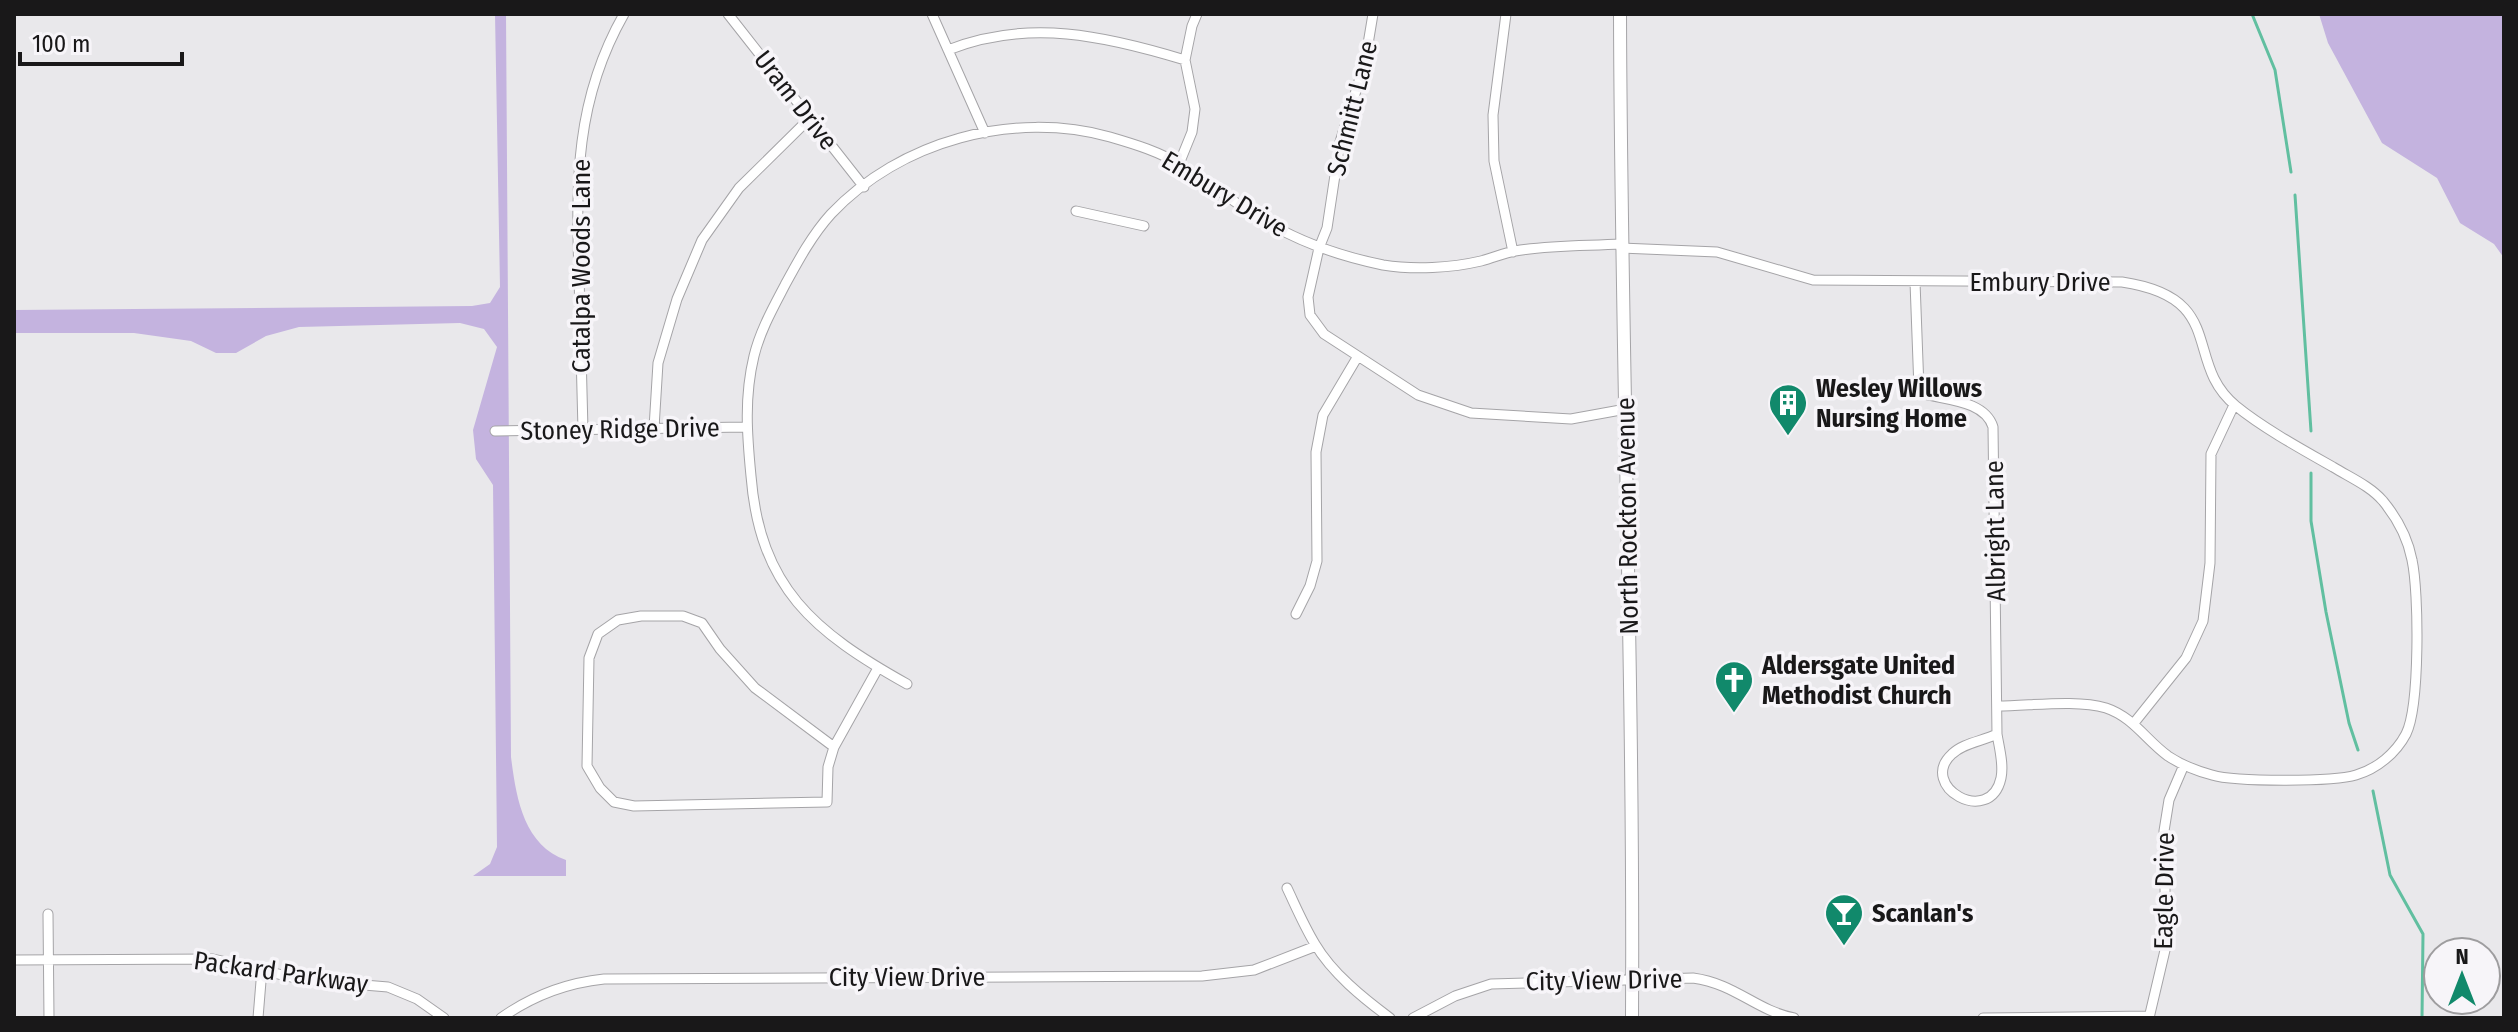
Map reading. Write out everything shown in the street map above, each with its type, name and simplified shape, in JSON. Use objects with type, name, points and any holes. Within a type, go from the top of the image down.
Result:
[{"type":"street","name":"Catalpa Woods Lane","points":[[583,430],[577,224],[581,134],[593,85],[610,39],[624,14]]},
{"type":"street","name":"Uram Drive","points":[[728,14],[864,187]]},
{"type":"street","points":[[932,14],[985,133]]},
{"type":"street","points":[[1179,164],[1192,132],[1195,109],[1185,60],[1197,14]]},
{"type":"street","name":"Schmitt Lane","points":[[1358,356],[1324,334],[1310,315],[1308,297],[1319,248],[1327,228],[1340,142],[1365,62],[1373,14]]},
{"type":"street","points":[[1506,14],[1493,115],[1494,161],[1513,252]]},
{"type":"street","name":"North Rockton Avenue","points":[[1620,14],[1632,1018]]},
{"type":"street","points":[[948,50],[974,39],[1036,32],[1088,35],[1185,60]]},
{"type":"street","points":[[654,428],[658,363],[677,299],[702,240],[739,188],[810,118]]},
{"type":"street","name":"Embury Drive","points":[[907,684],[819,628],[771,565],[757,523],[745,427],[754,357],[775,304],[812,238],[832,213],[885,170],[923,151],[967,135],[1002,129],[1049,127],[1135,145],[1179,164],[1270,224],[1319,248],[1385,265],[1435,268],[1479,262],[1513,252],[1621,246],[1717,252],[1813,280],[2122,282],[2159,291],[2176,300],[2188,311],[2199,329],[2218,384],[2234,405],[2372,490],[2402,530],[2415,574],[2415,702],[2406,734],[2397,748],[2374,768],[2338,779],[2229,779],[2184,765]]},
{"type":"street","points":[[1076,211],[1144,226]]},
{"type":"street","name":"Albright Lane","points":[[1915,282],[1919,389],[1924,394],[1977,407],[1986,414],[1993,427],[1997,734],[2001,778],[1990,795],[1979,800],[1957,797],[1946,782],[1943,771],[1946,760],[1953,752],[1997,734]]},
{"type":"street","points":[[1296,614],[1310,586],[1317,561],[1316,452],[1323,415],[1358,356],[1418,395],[1471,413],[1571,419],[1626,409]]},
{"type":"street","points":[[2134,723],[2186,658],[2203,621],[2210,563],[2211,454],[2234,405]]},
{"type":"street","name":"Stoney Ridge Drive","points":[[495,431],[745,427]]},
{"type":"street","points":[[834,747],[755,688],[720,649],[702,623],[683,616],[641,616],[618,620],[598,634],[589,658],[587,766],[600,788],[614,802],[634,806],[827,802],[828,767],[834,747],[878,668]]},
{"type":"street","points":[[1998,706],[2087,705],[2105,708],[2134,723],[2161,750],[2184,765]]},
{"type":"street","name":"Eagle Drive","points":[[2149,1017],[2166,946],[2166,812],[2184,765]]},
{"type":"street","points":[[1287,888],[1316,946],[1351,985],[1390,1018]]},
{"type":"street","points":[[48,914],[49,1018]]},
{"type":"street","name":"City View Drive","points":[[501,1018],[534,998],[557,989],[604,979],[1202,976],[1254,970],[1316,946]]},
{"type":"street","name":"Packard Parkway","points":[[14,960],[196,958],[304,980],[388,987],[417,999],[444,1018]]},
{"type":"street","points":[[258,1018],[262,969]]},
{"type":"street","name":"City View Drive","points":[[1413,1018],[1455,996],[1491,984],[1693,978],[1716,981],[1779,1015],[1794,1018]]},
{"type":"street","points":[[1983,1018],[2149,1017]]},
{"type":"shaded area","points":[[495,14],[506,14],[511,757],[524,818],[540,843],[566,860],[566,876],[473,876],[490,864],[497,847],[493,485],[476,459],[473,430],[497,347],[484,329],[460,323],[299,327],[266,336],[236,353],[216,353],[191,341],[134,333],[14,333],[14,310],[472,306],[490,303],[500,287]]},
{"type":"shaded area","points":[[2319,14],[2504,14],[2504,258],[2494,244],[2460,223],[2437,178],[2382,143],[2328,43]]},
{"type":"waterway","points":[[2252,14],[2275,70],[2291,172]]},
{"type":"waterway","points":[[2295,195],[2311,431]]},
{"type":"waterway","points":[[2311,473],[2311,521],[2326,612],[2349,723],[2358,750]]},
{"type":"waterway","points":[[2373,791],[2390,875],[2423,934],[2422,1018]]},
{"type":"place","name":"Wesley Willows Nursing Home","points":[[1788,437]]},
{"type":"place","name":"Aldersgate United Methodist Church","points":[[1734,714]]},
{"type":"place","name":"Scanlan's","points":[[1844,947]]}]
